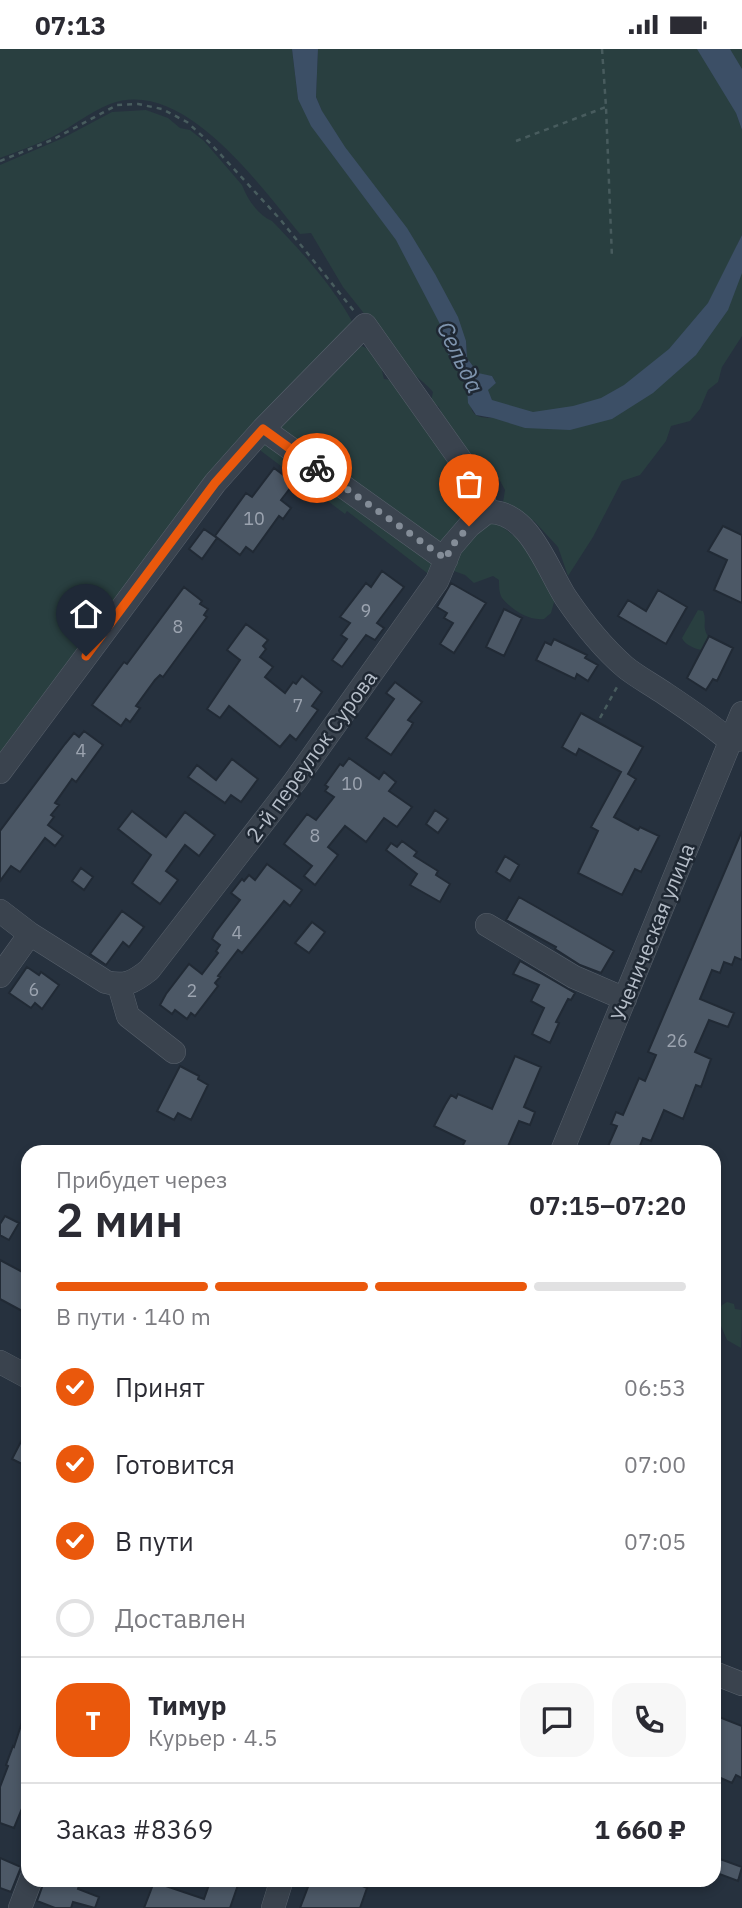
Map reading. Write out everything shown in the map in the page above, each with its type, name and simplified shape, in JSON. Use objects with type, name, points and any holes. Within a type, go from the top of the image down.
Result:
[{"type":"street","points":[[0,772],[215,483],[263,429],[365,325],[469,472],[488,512],[495,512],[516,522],[534,540],[566,597],[607,650],[626,668],[736,740]]},
{"type":"street","points":[[263,429],[446,559]]},
{"type":"street","name":"2-й переулок Сурова","points":[[119,985],[135,982],[149,970],[295,781],[437,581],[451,547],[469,526],[488,512]]},
{"type":"street","name":"Ученическая улица","points":[[564,1145],[736,740],[742,713]]},
{"type":"street","points":[[0,911],[30,934],[106,982],[119,985],[128,1016],[174,1052]]},
{"type":"street","points":[[487,925],[574,977],[625,999]]},
{"type":"street","points":[[0,975],[30,934]]},
{"type":"street","points":[[0,1362],[21,1373]]},
{"type":"street","points":[[721,1676],[742,1684]]},
{"type":"street","points":[[20,1908],[28,1887]]},
{"type":"street","points":[[273,1908],[280,1887]]},
{"type":"path","points":[[602,49],[607,107],[612,258]]},
{"type":"path","points":[[0,161],[52,140],[117,105],[138,104],[162,109],[187,121],[211,144],[279,218],[365,325]]},
{"type":"path","points":[[516,141],[607,107]]},
{"type":"path","points":[[600,718],[626,668]]},
{"type":"green space","points":[[0,49],[292,49],[298,99],[322,111],[316,97],[318,49],[742,49],[742,108],[736,113],[742,130],[742,235],[737,245],[742,248],[742,336],[722,367],[718,382],[708,390],[700,409],[690,421],[671,426],[666,441],[640,475],[622,481],[593,537],[568,576],[558,547],[534,521],[525,521],[503,502],[505,490],[499,479],[490,481],[477,474],[445,423],[439,407],[431,401],[433,392],[399,360],[401,355],[389,342],[384,331],[374,326],[343,287],[311,233],[300,234],[242,164],[192,120],[165,106],[137,100],[110,104],[48,139],[0,158]],"holes":[[[466,341],[467,358],[479,374],[492,376],[496,383],[487,389],[492,400],[493,418],[484,418],[472,411],[467,385],[448,354]]]},
{"type":"green space","points":[[146,110],[168,118],[204,141],[242,185],[258,211],[272,221],[316,270],[354,325],[0,754],[0,165],[63,138],[112,112]]},
{"type":"green space","points":[[362,346],[376,355],[384,379],[392,380],[479,500],[474,512],[432,572],[427,573],[347,511],[345,514],[261,451],[260,447],[347,354],[354,354],[356,347]]},
{"type":"green space","points":[[496,522],[526,545],[556,595],[551,613],[544,619],[526,616],[511,607],[502,598],[499,580],[493,576],[474,583],[465,575],[451,570],[469,529]]},
{"type":"green space","points":[[698,610],[703,611],[705,631],[710,640],[703,650],[691,646],[682,638]]},
{"type":"green space","points":[[727,1302],[734,1304],[735,1309],[742,1310],[741,1348],[727,1340],[721,1326],[722,1305]]},
{"type":"water","name":"Сельда","points":[[292,49],[318,49],[316,97],[322,111],[345,147],[407,228],[435,274],[458,317],[466,341],[467,358],[478,373],[492,376],[496,383],[488,390],[492,400],[533,412],[573,406],[601,398],[624,385],[669,349],[708,303],[742,235],[742,273],[728,310],[696,355],[653,393],[612,419],[570,430],[525,428],[476,415],[468,403],[467,386],[448,354],[441,326],[396,240],[311,126],[298,99]]},
{"type":"water","points":[[697,49],[730,49],[742,69],[742,130],[736,113]]},
{"type":"building","points":[[274,468],[294,483],[281,500],[291,508],[283,519],[279,516],[253,552],[246,547],[240,555],[215,536],[246,493],[252,497]]},
{"type":"building","points":[[723,526],[742,535],[742,603],[714,590],[727,560],[708,551]]},
{"type":"building","points":[[204,529],[217,538],[202,559],[189,549]]},
{"type":"building","points":[[382,571],[404,587],[377,623],[384,628],[375,640],[366,635],[342,667],[332,660],[347,639],[341,635],[350,623],[340,617],[366,583],[371,587]]},
{"type":"building","points":[[451,583],[486,603],[454,653],[440,644],[453,623],[444,618],[447,613],[437,607]]},
{"type":"building","points":[[184,587],[202,601],[200,604],[208,609],[204,615],[207,617],[163,677],[160,675],[155,680],[136,706],[140,708],[130,722],[126,719],[121,726],[92,705],[124,662],[127,664]]},
{"type":"building","points":[[658,590],[687,607],[666,644],[618,616],[628,600],[646,611]]},
{"type":"building","points":[[504,609],[522,618],[504,656],[486,647]]},
{"type":"building","points":[[246,624],[268,640],[260,657],[273,667],[265,677],[285,693],[293,682],[296,684],[302,676],[322,692],[312,706],[318,710],[296,740],[290,735],[280,747],[229,706],[220,718],[207,709],[240,660],[227,650]]},
{"type":"building","points":[[709,636],[733,648],[717,681],[713,679],[706,690],[687,678]]},
{"type":"building","points":[[554,639],[587,655],[585,658],[598,665],[588,681],[577,674],[575,679],[536,660],[545,642],[551,645]]},
{"type":"building","points":[[395,682],[422,702],[408,720],[413,723],[411,727],[391,755],[366,738],[394,699],[386,693]]},
{"type":"building","points":[[581,713],[643,747],[628,774],[636,779],[614,817],[638,830],[640,827],[659,836],[641,872],[635,869],[622,895],[578,873],[598,831],[591,827],[621,772],[579,749],[576,755],[562,747]]},
{"type":"building","points":[[84,731],[103,745],[76,782],[72,779],[55,803],[59,805],[51,815],[54,817],[48,825],[63,836],[55,846],[45,838],[20,872],[11,866],[0,881],[0,831],[74,733],[79,737]]},
{"type":"building","points":[[349,758],[379,779],[384,772],[396,782],[389,791],[412,807],[397,827],[384,818],[366,842],[345,826],[328,847],[338,855],[315,885],[304,876],[312,866],[284,844],[307,814],[316,820],[334,797],[325,791],[328,787],[325,785],[340,764],[343,766]]},
{"type":"building","points":[[232,759],[258,779],[241,802],[231,795],[225,803],[188,777],[197,765],[216,780]]},
{"type":"building","points":[[435,810],[448,819],[438,833],[426,824]]},
{"type":"building","points":[[132,811],[166,837],[185,812],[215,835],[199,856],[185,845],[166,871],[178,880],[160,904],[132,883],[151,855],[118,829]]},
{"type":"building","points":[[742,831],[742,960],[735,957],[732,965],[724,962],[720,973],[712,970],[700,999],[734,1013],[728,1027],[709,1020],[695,1052],[711,1059],[701,1087],[696,1085],[683,1119],[664,1110],[651,1141],[643,1138],[640,1145],[609,1145],[617,1126],[611,1124],[616,1112],[623,1115],[639,1078],[645,1081],[656,1055],[648,1052]]},
{"type":"building","points":[[402,841],[417,852],[414,856],[438,871],[436,875],[450,884],[440,902],[410,885],[417,874],[386,850],[391,843],[397,847]]},
{"type":"building","points":[[505,856],[519,865],[510,881],[496,872]]},
{"type":"building","points":[[267,864],[302,890],[290,906],[284,901],[242,953],[238,950],[218,976],[220,977],[215,983],[218,986],[195,1016],[191,1013],[187,1019],[175,1010],[172,1014],[160,1005],[166,994],[189,964],[202,974],[218,953],[216,951],[220,945],[212,939],[215,933],[240,900],[231,893],[242,879],[244,881],[249,875],[255,880]]},
{"type":"building","points":[[81,868],[93,877],[84,890],[72,881]]},
{"type":"building","points":[[519,897],[614,951],[601,973],[580,965],[555,949],[556,947],[506,920]]},
{"type":"building","points":[[122,911],[144,927],[129,947],[123,942],[106,965],[90,954]]},
{"type":"building","points":[[312,922],[325,932],[309,953],[295,943]]},
{"type":"building","points":[[520,961],[575,993],[571,1000],[568,999],[556,1022],[559,1023],[550,1043],[532,1034],[544,1008],[531,1001],[539,985],[513,974]]},
{"type":"building","points":[[27,967],[39,975],[41,972],[59,985],[42,1009],[35,1003],[31,1008],[9,993]]},
{"type":"building","points":[[515,1056],[541,1067],[524,1107],[535,1112],[530,1125],[519,1121],[509,1145],[463,1145],[465,1141],[434,1126],[451,1095],[456,1098],[458,1094],[492,1109]]},
{"type":"building","points":[[180,1066],[199,1076],[198,1079],[208,1085],[191,1120],[178,1113],[174,1120],[157,1111]]},
{"type":"building","points":[[5,1216],[19,1223],[9,1240],[0,1235],[0,1224]]},
{"type":"building","points":[[0,1260],[21,1271],[21,1310],[0,1299]]},
{"type":"building","points":[[21,1442],[21,1464],[12,1459]]},
{"type":"building","points":[[721,1718],[742,1726],[742,1778],[736,1775],[732,1783],[721,1778]]},
{"type":"building","points":[[21,1725],[21,1811],[14,1828],[0,1823],[0,1787]]},
{"type":"building","points":[[0,1858],[21,1867],[11,1892],[0,1888]]},
{"type":"building","points":[[721,1859],[742,1867],[738,1881],[721,1875]]},
{"type":"building","points":[[42,1887],[79,1887],[99,1897],[95,1908],[73,1902],[71,1908],[55,1908],[37,1901]]},
{"type":"building","points":[[152,1887],[169,1887],[204,1899],[208,1887],[237,1887],[230,1908],[144,1908]]},
{"type":"building","points":[[308,1887],[367,1888],[360,1908],[300,1908]]},
{"type":"way so far","points":[[317,468],[446,559],[451,547],[469,526]]},
{"type":"route","points":[[86,656],[215,483],[263,429],[317,468]]}]
